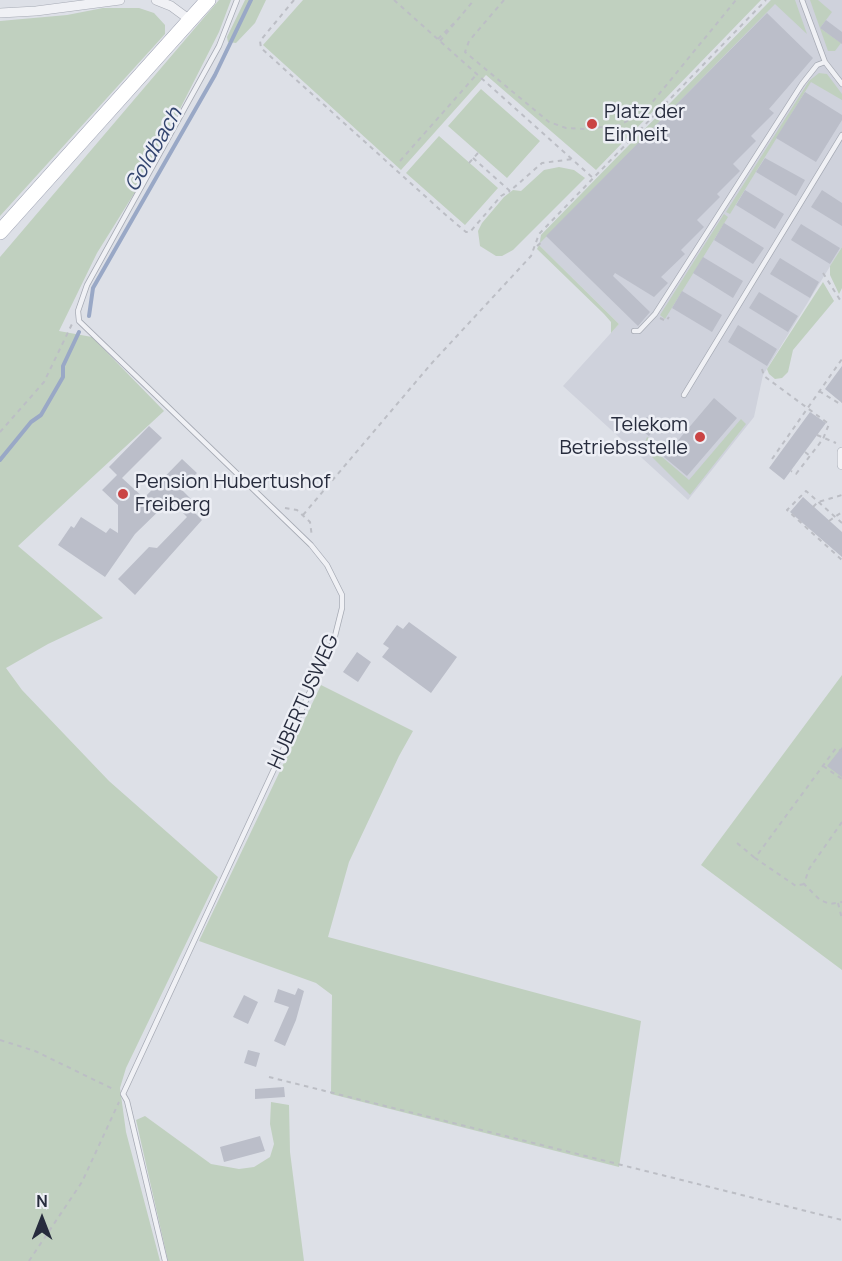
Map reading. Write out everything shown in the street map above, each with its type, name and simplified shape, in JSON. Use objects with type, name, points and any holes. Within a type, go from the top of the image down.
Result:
[{"type":"main road","points":[[0,232],[208,0]]},
{"type":"street","points":[[0,13],[36,11],[120,0]]},
{"type":"street","points":[[156,0],[171,6],[190,20]]},
{"type":"street","points":[[842,452],[842,465]]},
{"type":"lane","points":[[78,311],[87,285],[219,46],[237,0]]},
{"type":"lane","points":[[802,0],[825,62],[842,84]]},
{"type":"lane","points":[[633,331],[639,331],[655,314],[802,84],[817,66],[825,62]]},
{"type":"lane","points":[[684,395],[842,135]]},
{"type":"lane","name":"HUBERTUSWEG","points":[[78,311],[79,321],[310,545],[327,565],[342,595],[342,608],[334,640],[123,1094]]},
{"type":"lane","points":[[123,1094],[127,1101],[165,1261]]},
{"type":"path","points":[[294,0],[260,41],[261,48],[466,232],[470,232],[501,196],[542,163],[573,159]]},
{"type":"path","points":[[394,0],[593,177]]},
{"type":"path","points":[[439,40],[474,0]]},
{"type":"path","points":[[504,0],[470,41],[465,52],[549,122],[566,128],[586,129],[620,125],[646,110],[736,0]]},
{"type":"path","points":[[303,514],[431,364],[531,256],[539,234],[756,14],[766,0]]},
{"type":"path","points":[[400,161],[477,74]]},
{"type":"path","points":[[469,163],[478,153]]},
{"type":"path","points":[[473,158],[510,191]]},
{"type":"path","points":[[535,248],[543,241]]},
{"type":"path","points":[[823,273],[842,303]]},
{"type":"path","points":[[0,432],[44,382],[78,311]]},
{"type":"path","points":[[772,459],[842,359]]},
{"type":"path","points":[[762,369],[764,376],[796,397],[829,424],[823,439],[796,474],[791,471]]},
{"type":"path","points":[[819,391],[840,404],[842,402]]},
{"type":"path","points":[[817,435],[842,445]]},
{"type":"path","points":[[805,452],[810,456]]},
{"type":"path","points":[[842,523],[806,491],[788,510],[842,561]]},
{"type":"path","points":[[813,507],[818,502],[842,495]]},
{"type":"path","points":[[274,509],[289,508],[303,514],[310,522],[313,535],[310,545]]},
{"type":"path","points":[[830,521],[842,512]]},
{"type":"path","points":[[755,858],[836,748],[842,751]]},
{"type":"path","points":[[823,766],[842,779]]},
{"type":"path","points":[[804,884],[809,869],[842,822]]},
{"type":"path","points":[[737,843],[796,886],[804,884]]},
{"type":"path","points":[[804,884],[820,900],[830,904],[842,902]]},
{"type":"path","points":[[838,903],[842,919]]},
{"type":"path","points":[[0,1040],[35,1051],[123,1094],[82,1182],[29,1261]]},
{"type":"path","points":[[269,1077],[842,1220]]},
{"type":"shaded area","points":[[771,0],[842,0],[842,247],[763,375],[754,417],[688,500],[563,386],[619,324],[539,245],[541,235]]},
{"type":"green space","points":[[219,0],[231,0],[219,32],[150,168],[97,253],[59,331],[92,337],[164,411],[18,546],[103,618],[48,644],[6,668],[22,690],[109,781],[218,877],[126,1068],[120,1088],[126,1132],[160,1261],[0,1261],[0,257]]},
{"type":"green space","points":[[245,0],[266,0],[255,23],[236,43],[228,42],[227,37]]},
{"type":"green space","name":"Platz der Einheit","points":[[303,0],[761,0],[596,170],[486,75],[401,170],[263,45]]},
{"type":"green space","points":[[771,0],[795,0],[807,34],[775,4],[540,243],[541,235]]},
{"type":"green space","points":[[810,0],[818,0],[832,12],[820,28],[841,43],[835,51],[828,51]]},
{"type":"green space","points":[[103,8],[139,8],[154,13],[165,25],[165,34],[0,216],[0,21],[67,15]]},
{"type":"green space","points":[[819,73],[827,74],[842,94],[842,100],[811,82],[730,214],[726,212],[809,81]]},
{"type":"green space","points":[[481,89],[540,141],[507,178],[448,126]]},
{"type":"green space","points":[[439,136],[498,188],[465,225],[406,173]]},
{"type":"green space","points":[[559,167],[574,170],[585,178],[513,250],[502,256],[496,256],[480,246],[478,231],[504,197],[513,190],[521,191],[544,170]]},
{"type":"green space","points":[[724,214],[728,217],[665,319],[660,315]]},
{"type":"green space","points":[[539,245],[619,324],[611,333],[611,322],[537,249]]},
{"type":"green space","points":[[842,247],[842,288],[839,294],[830,275],[830,266]]},
{"type":"green space","points":[[823,282],[834,301],[793,350],[788,372],[782,378],[775,379],[767,369]]},
{"type":"green space","points":[[741,419],[746,424],[690,495],[643,448],[647,437],[650,439],[648,445],[689,480]]},
{"type":"green space","points":[[842,675],[842,970],[701,865]]},
{"type":"green space","points":[[321,685],[413,731],[349,862],[328,937],[641,1021],[619,1167],[331,1094],[332,995],[316,983],[199,941]]},
{"type":"green space","points":[[271,1102],[289,1105],[290,1152],[304,1261],[168,1261],[136,1120],[145,1116],[211,1164],[239,1169],[254,1167],[270,1157],[274,1144],[270,1124]]},
{"type":"building","points":[[767,13],[813,58],[769,109],[774,113],[751,136],[756,141],[733,164],[740,171],[717,194],[720,197],[697,220],[704,227],[681,250],[685,254],[661,277],[668,283],[654,297],[615,273],[613,276],[650,312],[638,326],[546,236]]},
{"type":"building","points":[[826,20],[842,32],[842,44],[820,28]]},
{"type":"building","points":[[805,92],[842,115],[842,120],[816,162],[776,138]]},
{"type":"building","points":[[765,158],[805,180],[796,196],[756,172]]},
{"type":"building","points":[[745,190],[784,214],[775,229],[736,205]]},
{"type":"building","points":[[822,190],[842,203],[842,226],[811,207]]},
{"type":"building","points":[[724,223],[764,248],[753,264],[714,240]]},
{"type":"building","points":[[801,224],[840,248],[830,264],[791,240]]},
{"type":"building","points":[[703,257],[743,281],[733,298],[693,273]]},
{"type":"building","points":[[780,258],[819,282],[810,298],[770,274]]},
{"type":"building","points":[[682,291],[722,315],[712,332],[672,308]]},
{"type":"building","points":[[759,292],[798,316],[788,332],[749,308]]},
{"type":"building","points":[[738,325],[777,349],[767,366],[728,342]]},
{"type":"building","points":[[842,366],[842,403],[825,389]]},
{"type":"building","name":"Telekom Betriebsstelle","points":[[714,398],[737,418],[687,476],[664,457]]},
{"type":"building","points":[[810,412],[826,423],[784,480],[769,468]]},
{"type":"building","points":[[647,417],[657,425],[649,436],[638,428]]},
{"type":"building","points":[[149,426],[162,438],[122,478],[144,498],[182,459],[197,473],[181,489],[195,503],[190,508],[202,520],[135,595],[118,579],[149,547],[157,548],[187,517],[170,500],[135,534],[105,577],[58,545],[71,526],[74,528],[81,517],[106,533],[110,528],[118,533],[118,505],[102,490],[117,475],[109,467]]},
{"type":"building","points":[[803,497],[842,532],[842,557],[790,512]]},
{"type":"building","points":[[409,622],[457,657],[431,693],[382,657],[389,648],[383,644],[397,625],[403,629]]},
{"type":"building","points":[[357,652],[371,662],[358,682],[343,672]]},
{"type":"building","points":[[842,747],[842,777],[827,766]]},
{"type":"building","points":[[298,988],[304,991],[296,1020],[285,1046],[274,1041],[289,1007],[274,1002],[278,989],[295,995]]},
{"type":"building","points":[[244,995],[258,1002],[248,1024],[233,1017]]},
{"type":"building","points":[[248,1050],[260,1053],[256,1067],[244,1063]]},
{"type":"building","points":[[284,1087],[285,1097],[255,1099],[255,1089]]},
{"type":"building","points":[[260,1136],[265,1151],[224,1162],[220,1147]]},
{"type":"waterway","name":"Goldbach","points":[[89,316],[93,288],[215,75],[251,0]]},
{"type":"waterway","name":"Goldbach","points":[[0,460],[31,422],[41,415],[63,377],[63,366],[79,332]]},
{"type":"place","name":"Platz der Einheit","points":[[592,124]]},
{"type":"place","name":"Telekom Betriebsstelle","points":[[700,437]]},
{"type":"place","name":"Pension Hubertushof Freiberg","points":[[123,494]]}]
